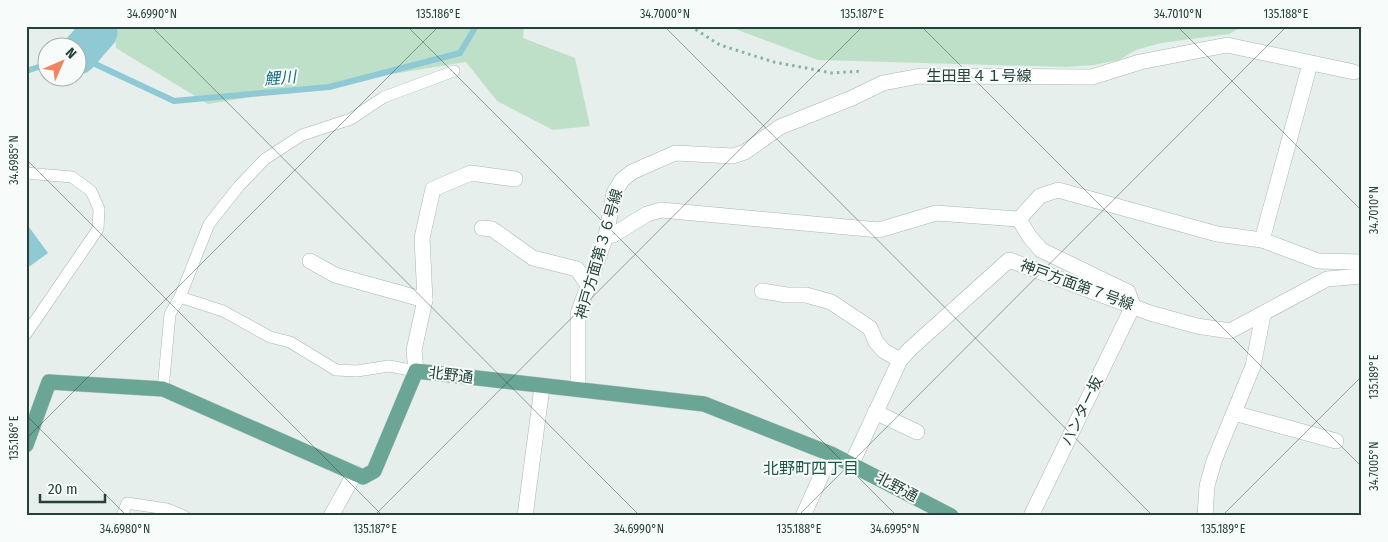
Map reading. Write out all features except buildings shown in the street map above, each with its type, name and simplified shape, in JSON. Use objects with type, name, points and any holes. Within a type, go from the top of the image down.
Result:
[{"type":"main road","name":"北野通","points":[[355,473],[364,477],[374,471],[416,371],[542,387],[578,389],[704,404],[831,454],[951,516]]},
{"type":"main road","points":[[26,445],[29,427],[49,382],[163,389],[355,473]]},
{"type":"street","name":"生田里４１号線","points":[[622,180],[632,172],[674,154],[733,156],[745,152],[780,127],[852,98],[883,83],[920,76],[1092,77],[1140,62],[1227,45],[1354,72]]},
{"type":"street","points":[[1262,240],[1310,64]]},
{"type":"street","points":[[416,371],[414,350],[425,300],[422,238],[433,190],[471,173],[515,179]]},
{"type":"street","name":"神戸方面第３６号線","points":[[578,389],[578,314],[606,236],[614,193],[622,180]]},
{"type":"street","points":[[1019,219],[1040,196],[1058,190],[1217,234],[1262,240],[1318,261],[1362,262]]},
{"type":"street","points":[[606,236],[613,235],[648,214],[661,210],[878,230],[936,213],[1019,219]]},
{"type":"street","points":[[1019,219],[1029,236],[1041,250],[1128,292],[1133,306]]},
{"type":"street","points":[[482,228],[492,229],[533,258],[577,269],[588,285]]},
{"type":"street","name":"神戸方面第７号線","points":[[852,464],[900,360],[1008,260],[1133,306],[1197,326],[1230,331],[1327,279],[1362,276]]},
{"type":"street","points":[[310,261],[335,275],[425,300]]},
{"type":"street","points":[[762,291],[787,295],[806,295],[831,302],[870,328],[876,342],[884,352],[900,360]]},
{"type":"street","name":"ハンター坂","points":[[1031,516],[1133,306]]},
{"type":"street","points":[[1210,515],[1207,486],[1214,461],[1253,366],[1263,315]]},
{"type":"street","points":[[525,516],[542,387]]},
{"type":"street","points":[[875,412],[917,432]]},
{"type":"street","points":[[1234,413],[1336,442]]},
{"type":"street","points":[[803,516],[831,454]]},
{"type":"street","points":[[331,516],[355,473]]},
{"type":"lane","points":[[163,389],[170,314],[180,297],[209,224],[239,186],[265,159],[302,135],[351,119],[384,97],[454,71]]},
{"type":"lane","points":[[26,173],[72,176],[91,191],[99,208],[98,229],[26,334]]},
{"type":"lane","points":[[180,297],[223,311],[270,337],[290,342],[336,370],[358,371],[389,366],[416,371]]},
{"type":"lane","points":[[122,516],[127,503],[168,509],[184,516]]},
{"type":"path","points":[[690,26],[720,45],[774,62],[832,73],[870,71],[883,83]]},
{"type":"green space","points":[[114,26],[524,26],[523,38],[575,58],[590,126],[553,130],[497,101],[466,62],[208,104],[116,48]]},
{"type":"green space","points":[[727,26],[1244,26],[1229,34],[1161,43],[1136,50],[1119,60],[1094,65],[1066,67],[818,60]]},
{"type":"water","points":[[26,223],[48,253],[26,269]]},
{"type":"waterway","points":[[96,26],[98,32]]},
{"type":"waterway","name":"鯉川","points":[[88,61],[174,101],[329,87],[460,53],[476,26]]},
{"type":"waterway","points":[[88,44],[98,32]]},
{"type":"waterway","name":"鯉川","points":[[26,71],[38,67]]},
{"type":"district","name":"北野町四丁目","points":[[811,468]]}]
